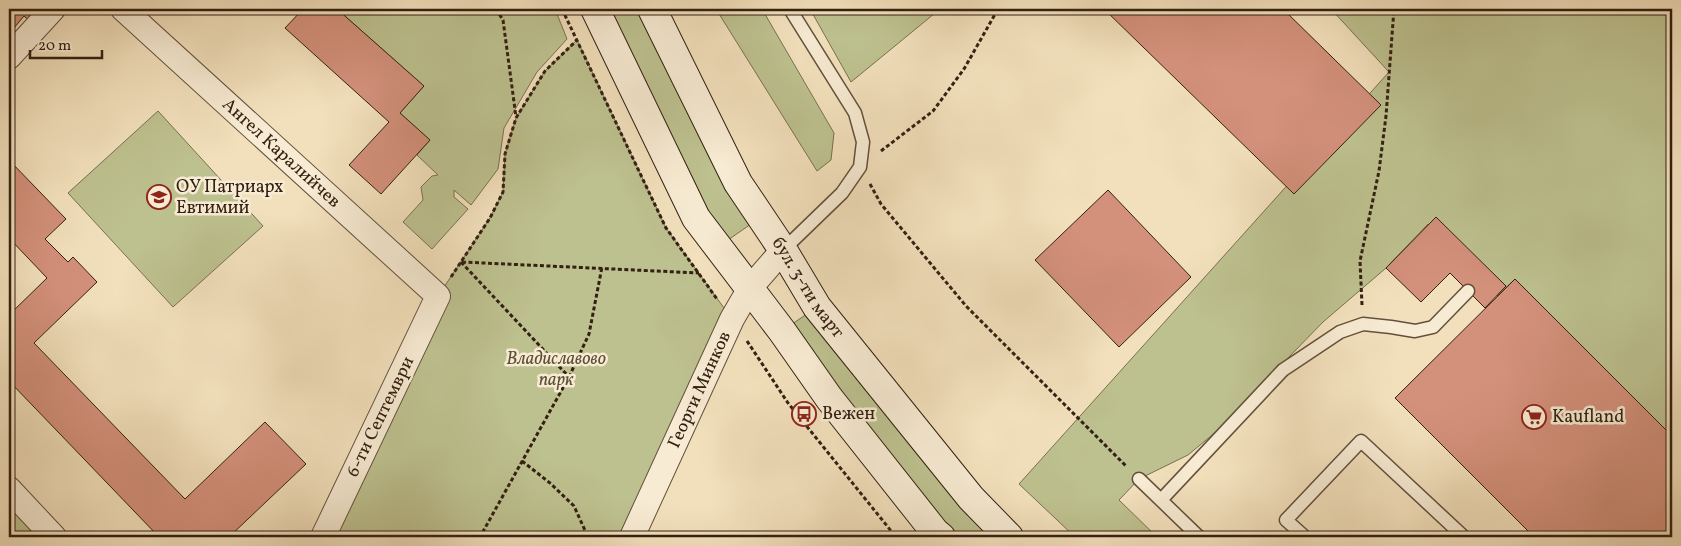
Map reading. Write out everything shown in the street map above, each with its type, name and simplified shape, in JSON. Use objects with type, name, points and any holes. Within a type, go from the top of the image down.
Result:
[{"type":"street","points":[[9,57],[53,9]]},
{"type":"street","name":"Ангел Каралийчев","points":[[123,9],[438,296]]},
{"type":"street","points":[[594,9],[696,218],[750,288],[829,398],[941,537]]},
{"type":"street","name":"бул. 3-ти март","points":[[652,9],[738,183],[783,250],[816,307],[971,498],[1008,537]]},
{"type":"street","name":"Георги Минков","points":[[632,537],[732,320],[750,288],[783,250]]},
{"type":"street","name":"6-ти Септември","points":[[323,537],[438,296]]},
{"type":"street","points":[[9,489],[54,537]]},
{"type":"lane","points":[[783,250],[842,193],[860,167],[863,142],[855,113],[790,9]]},
{"type":"lane","points":[[1161,500],[1283,370],[1340,332],[1363,324],[1416,332],[1433,327],[1468,291]]},
{"type":"lane","points":[[1305,537],[1286,520],[1361,441],[1464,537]]},
{"type":"lane","points":[[1139,479],[1200,537]]},
{"type":"path","points":[[496,9],[503,20],[516,118]]},
{"type":"path","points":[[998,9],[964,69],[933,111],[860,167],[881,204],[966,306],[1139,479]]},
{"type":"path","points":[[1363,324],[1360,261],[1379,171],[1386,116],[1394,9]]},
{"type":"path","points":[[438,296],[490,218],[503,192],[505,154],[516,118],[545,71],[577,40]]},
{"type":"path","points":[[461,262],[698,273]]},
{"type":"path","points":[[461,262],[569,377]]},
{"type":"path","points":[[480,537],[569,377],[589,334],[602,268]]},
{"type":"path","points":[[522,461],[550,483],[574,506],[588,537]]},
{"type":"green space","points":[[337,9],[555,9],[567,39],[537,72],[504,128],[498,169],[471,205],[454,190],[454,197],[468,209],[432,249],[403,222],[423,200],[421,187],[432,176],[438,175],[417,155],[430,140],[400,113],[424,86]]},
{"type":"green space","points":[[595,9],[652,9],[761,217],[718,247]]},
{"type":"green space","points":[[716,9],[762,9],[834,133],[831,160],[817,171]]},
{"type":"green space","points":[[810,9],[940,9],[851,82]]},
{"type":"green space","points":[[1331,9],[1672,9],[1672,436],[1515,279],[1497,296],[1428,224],[1386,268],[1323,322],[1217,431],[1188,455],[1139,479],[1119,500],[1157,537],[1075,537],[1019,484],[1389,72]]},
{"type":"green space","name":"Владиславово парк","points":[[577,40],[666,228],[732,319],[628,537],[323,537],[438,296],[490,218],[503,192],[505,154],[516,118],[545,71]]},
{"type":"green space","points":[[158,111],[263,226],[173,307],[68,193]]},
{"type":"green space","points":[[817,307],[1009,537],[941,537],[782,331]]},
{"type":"green space","points":[[9,489],[54,537],[9,537]]},
{"type":"building","points":[[9,9],[43,9],[31,22],[24,16],[9,34]]},
{"type":"building","points":[[303,9],[337,9],[424,86],[400,113],[430,140],[381,194],[349,165],[389,122],[285,28]]},
{"type":"building","points":[[1104,9],[1283,9],[1381,105],[1294,194]]},
{"type":"building","points":[[9,160],[66,219],[45,239],[68,262],[73,257],[97,282],[34,343],[185,499],[265,422],[306,464],[229,537],[183,537],[178,532],[172,537],[159,537],[9,381],[9,315],[47,278],[9,238]]},
{"type":"building","points":[[1108,190],[1191,277],[1119,347],[1035,260]]},
{"type":"building","points":[[1436,217],[1506,286],[1485,308],[1450,273],[1421,302],[1386,268]]},
{"type":"building","name":"Kaufland","points":[[1515,279],[1672,436],[1672,537],[1534,537],[1395,398]]},
{"type":"place","name":"ОУ Патриарх Евтимий","points":[[159,197]]},
{"type":"place","name":"Вежен","points":[[804,414]]},
{"type":"place","name":"Kaufland","points":[[1534,417]]}]
